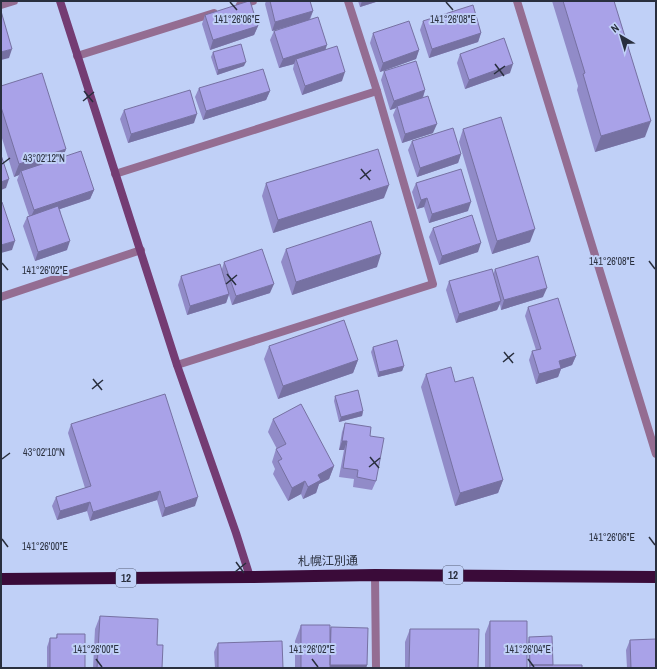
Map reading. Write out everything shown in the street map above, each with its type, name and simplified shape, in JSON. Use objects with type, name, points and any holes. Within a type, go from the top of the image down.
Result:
[{"type":"highway","name":"札幌江別通","points":[[1,579],[375,575],[656,577]]},
{"type":"street","points":[[1,4],[14,1]]},
{"type":"street","points":[[60,1],[177,365],[234,526],[250,577]]},
{"type":"street","points":[[77,56],[253,1]]},
{"type":"street","points":[[177,365],[433,284],[377,91],[348,1]]},
{"type":"street","points":[[517,1],[656,454]]},
{"type":"street","points":[[115,174],[377,91]]},
{"type":"street","points":[[1,297],[141,250]]},
{"type":"street","points":[[375,575],[376,668]]},
{"type":"building","points":[[250,1],[258,26],[213,40],[205,15]]},
{"type":"building","points":[[270,1],[310,1],[313,11],[275,22]]},
{"type":"building","points":[[563,1],[614,1],[651,121],[601,136],[583,74],[585,73]]},
{"type":"building","points":[[473,5],[481,33],[432,49],[423,21]]},
{"type":"building","points":[[1,11],[12,49],[1,52]]},
{"type":"building","points":[[318,17],[327,45],[283,59],[274,31]]},
{"type":"building","points":[[409,21],[419,50],[383,63],[373,33]]},
{"type":"building","points":[[504,38],[513,64],[469,80],[460,54]]},
{"type":"building","points":[[241,44],[246,62],[218,70],[213,52]]},
{"type":"building","points":[[337,46],[345,72],[305,86],[296,59]]},
{"type":"building","points":[[416,61],[425,90],[394,101],[384,71]]},
{"type":"building","points":[[263,69],[270,91],[206,111],[199,88]]},
{"type":"building","points":[[42,73],[66,149],[19,164],[1,107],[1,86]]},
{"type":"building","points":[[190,90],[197,114],[131,134],[124,110]]},
{"type":"building","points":[[428,96],[437,124],[405,134],[397,106]]},
{"type":"building","points":[[501,117],[535,229],[497,241],[463,129]]},
{"type":"building","points":[[453,128],[461,154],[420,168],[412,141]]},
{"type":"building","points":[[378,149],[389,185],[278,220],[266,183]]},
{"type":"building","points":[[81,151],[94,190],[34,210],[21,171]]},
{"type":"building","points":[[1,155],[9,179],[1,182]]},
{"type":"building","points":[[461,169],[471,202],[432,214],[427,198],[421,200],[416,183]]},
{"type":"building","points":[[1,202],[15,241],[1,245]]},
{"type":"building","points":[[58,206],[70,241],[38,252],[27,217]]},
{"type":"building","points":[[472,215],[481,243],[442,256],[433,228]]},
{"type":"building","points":[[371,221],[381,254],[296,282],[286,249]]},
{"type":"building","points":[[262,249],[274,284],[236,296],[224,262]]},
{"type":"building","points":[[538,256],[547,288],[504,300],[495,269]]},
{"type":"building","points":[[220,264],[229,294],[190,306],[181,276]]},
{"type":"building","points":[[492,269],[501,301],[459,314],[449,281]]},
{"type":"building","points":[[558,298],[576,356],[559,361],[561,368],[539,374],[532,351],[541,349],[528,307]]},
{"type":"building","points":[[344,320],[358,360],[283,386],[269,346]]},
{"type":"building","points":[[397,340],[404,366],[379,372],[373,347]]},
{"type":"building","points":[[451,367],[455,382],[473,377],[503,480],[460,493],[426,374]]},
{"type":"building","points":[[358,390],[363,411],[341,417],[335,396]]},
{"type":"building","points":[[165,394],[198,497],[165,508],[160,491],[93,512],[90,502],[60,511],[56,497],[91,486],[71,424]]},
{"type":"building","points":[[301,404],[334,466],[318,475],[321,480],[308,487],[305,481],[292,488],[278,461],[282,459],[276,449],[286,444],[273,419]]},
{"type":"building","points":[[345,423],[371,427],[370,436],[384,438],[376,481],[357,477],[358,470],[343,468],[347,441],[342,441]]},
{"type":"building","points":[[100,616],[158,619],[157,645],[163,645],[162,668],[97,668]]},
{"type":"building","points":[[490,621],[527,621],[527,668],[490,668]]},
{"type":"building","points":[[301,625],[330,625],[330,668],[301,668]]},
{"type":"building","points":[[331,627],[368,628],[367,665],[330,665]]},
{"type":"building","points":[[410,629],[479,629],[478,668],[409,668]]},
{"type":"building","points":[[57,634],[85,634],[85,668],[50,668],[50,638],[57,638]]},
{"type":"building","points":[[552,636],[553,665],[530,665],[529,637]]},
{"type":"building","points":[[656,639],[656,668],[631,668],[630,640]]},
{"type":"building","points":[[282,641],[283,668],[218,668],[218,643]]},
{"type":"building","points":[[530,665],[582,665],[582,668],[530,668]]},
{"type":"building","points":[[364,667],[364,668],[331,668]]}]
